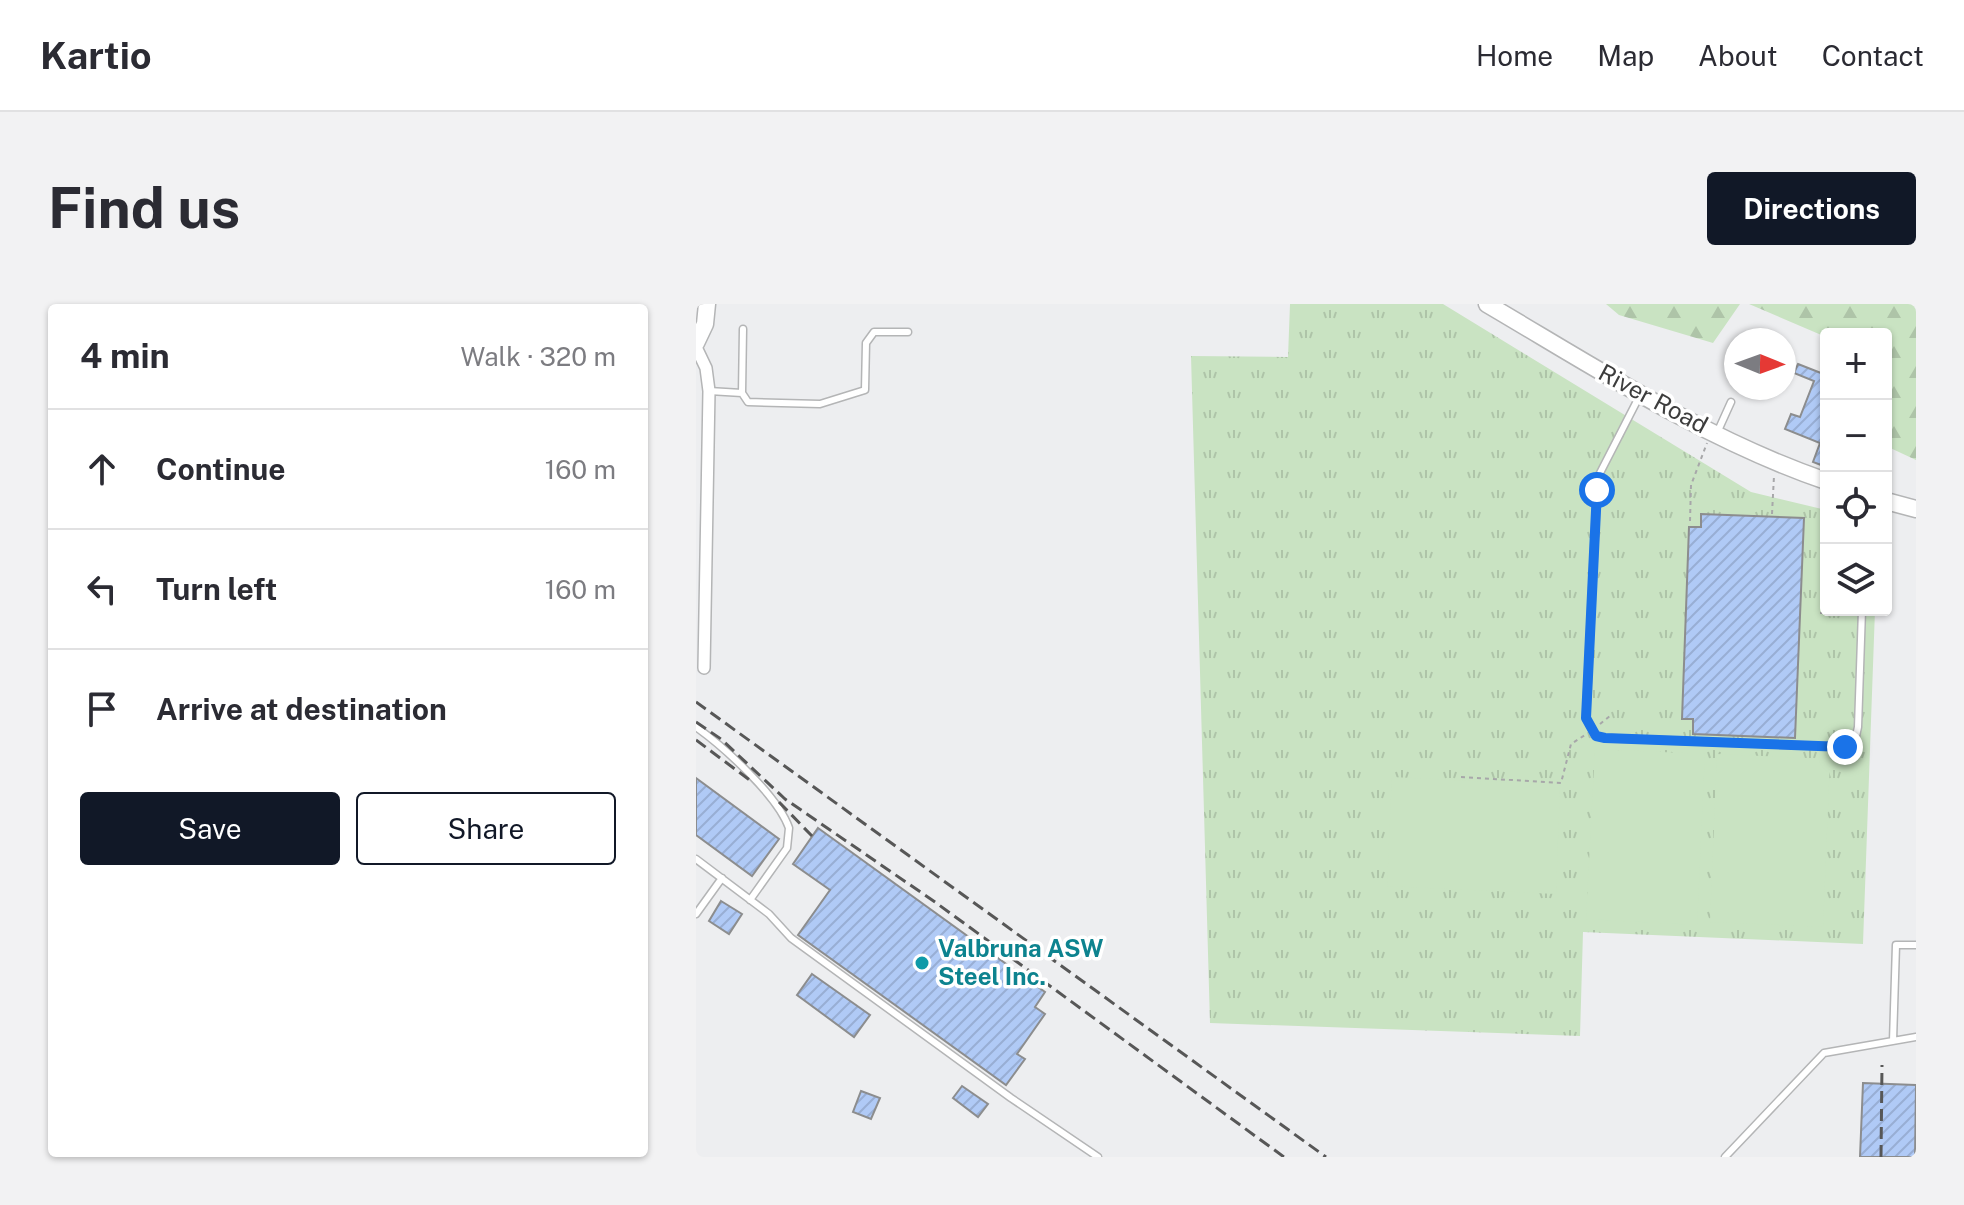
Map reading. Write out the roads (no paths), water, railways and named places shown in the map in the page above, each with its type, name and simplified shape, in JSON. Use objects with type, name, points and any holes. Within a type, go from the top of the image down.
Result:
[{"type":"street","points":[[704,668],[709,391],[706,368],[696,345],[705,324],[707,304]]},
{"type":"street","name":"River Road","points":[[1487,304],[1641,394],[1774,461],[1820,479]]},
{"type":"street","points":[[1892,503],[1916,509]]},
{"type":"lane","points":[[743,329],[742,393],[748,402],[761,404],[820,404],[865,390],[866,343],[874,332],[908,332]]},
{"type":"lane","points":[[709,391],[742,393]]},
{"type":"lane","points":[[1641,394],[1600,473],[1597,490],[1586,718],[1592,731],[1605,738],[1845,747],[1856,736],[1858,727],[1862,616]]},
{"type":"lane","points":[[1715,432],[1731,402]]},
{"type":"lane","points":[[696,727],[735,758],[773,803],[789,828],[789,842],[784,854],[750,900]]},
{"type":"lane","points":[[696,859],[769,914],[791,938],[1011,1098],[1098,1157]]},
{"type":"lane","points":[[696,914],[722,878]]},
{"type":"lane","points":[[1893,1041],[1896,945],[1916,945]]},
{"type":"lane","points":[[1725,1157],[1824,1053],[1916,1037]]},
{"type":"railway","points":[[696,702],[1326,1157]]},
{"type":"railway","points":[[696,722],[721,739],[785,799],[935,902],[1284,1157]]},
{"type":"railway","points":[[696,740],[751,781]]},
{"type":"railway","points":[[779,802],[812,836]]},
{"type":"railway","points":[[1881,1157],[1882,1065]]},
{"type":"place","name":"Valbruna ASW Steel Inc.","points":[[922,963]]}]
